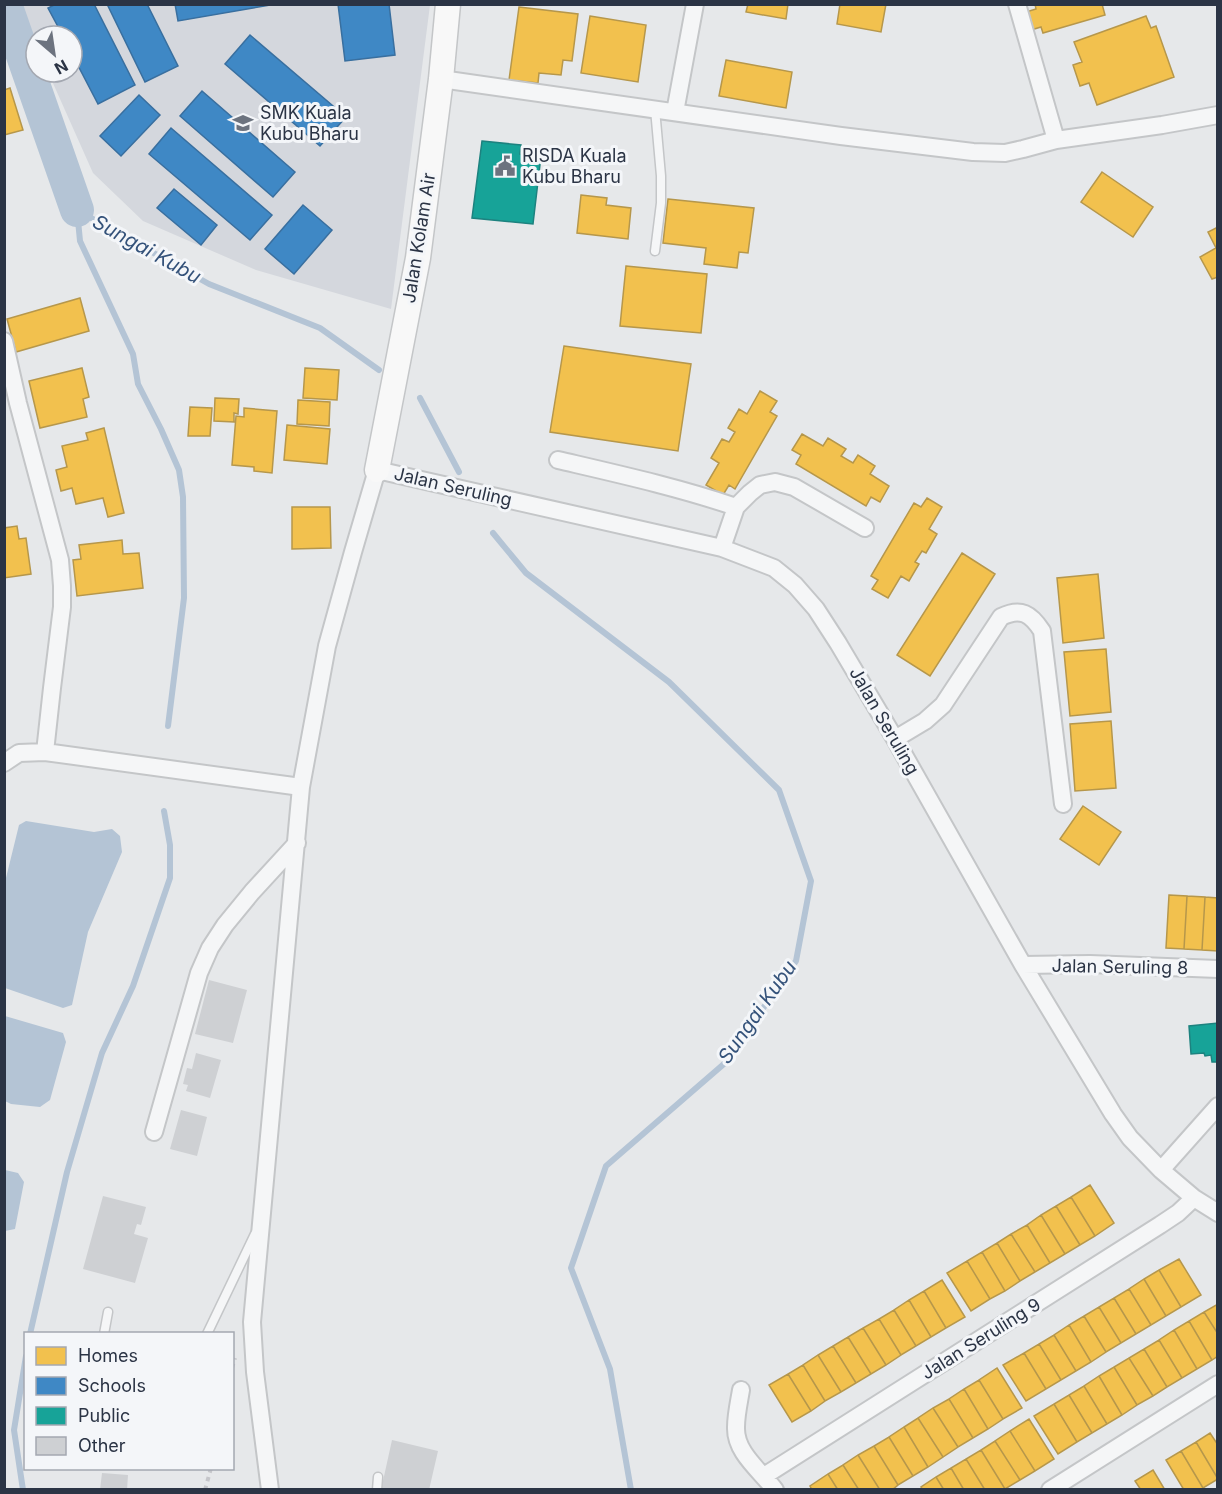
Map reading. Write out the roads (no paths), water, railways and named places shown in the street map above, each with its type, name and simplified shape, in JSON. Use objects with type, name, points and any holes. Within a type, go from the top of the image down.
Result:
[{"type":"street","name":"Jalan Kolam Air","points":[[377,470],[418,258],[441,79],[448,4]]},
{"type":"street","points":[[675,112],[695,4]]},
{"type":"street","points":[[1017,4],[1056,140]]},
{"type":"street","points":[[441,79],[842,136],[973,152],[1005,153],[1056,140],[1162,125],[1218,114]]},
{"type":"street","points":[[4,341],[60,560],[62,607],[45,752]]},
{"type":"street","points":[[558,460],[666,485],[736,507]]},
{"type":"street","points":[[270,1490],[255,1372],[252,1322],[301,787],[327,646],[377,470]]},
{"type":"street","name":"Jalan Seruling","points":[[377,470],[722,548],[774,568],[795,585],[816,609],[838,644],[895,739],[1023,965],[1113,1114],[1130,1138],[1161,1170],[1218,1213]]},
{"type":"street","points":[[722,548],[736,507],[760,485],[775,482],[794,488],[865,528]]},
{"type":"street","points":[[895,739],[925,721],[943,705],[1002,617],[1010,612],[1024,613],[1034,619],[1042,631],[1063,804]]},
{"type":"street","points":[[4,763],[20,753],[45,752],[301,787]]},
{"type":"street","points":[[154,1132],[199,973],[210,948],[252,891],[297,843]]},
{"type":"street","name":"Jalan Seruling 8","points":[[1023,965],[1090,964],[1218,969]]},
{"type":"street","points":[[1161,1170],[1218,1106]]},
{"type":"street","name":"Jalan Seruling 9","points":[[764,1476],[1179,1213],[1194,1197]]},
{"type":"street","points":[[1050,1490],[1218,1384]]},
{"type":"street","points":[[741,1390],[735,1427],[737,1441],[744,1454],[775,1490]]},
{"type":"lane","points":[[655,109],[661,176],[661,203],[655,251]]},
{"type":"lane","points":[[208,1332],[261,1220]]},
{"type":"lane","points":[[104,1332],[108,1312]]},
{"type":"lane","points":[[376,1490],[378,1478]]},
{"type":"water","points":[[26,821],[94,832],[112,829],[120,836],[122,852],[88,932],[72,1005],[63,1008],[5,988],[5,882],[19,825]]},
{"type":"water","points":[[5,1016],[63,1033],[66,1042],[50,1100],[40,1107],[11,1104],[5,1101]]},
{"type":"water","points":[[5,1170],[18,1173],[24,1182],[15,1229],[5,1231]]},
{"type":"waterway","name":"Sungai Kubu","points":[[5,4],[77,210]]},
{"type":"waterway","points":[[77,210],[80,241],[133,354],[138,384],[179,470],[183,497],[184,598],[168,726]]},
{"type":"waterway","name":"Sungai Kubu","points":[[77,210],[209,284],[320,328],[379,370]]},
{"type":"waterway","name":"Sungai Kubu","points":[[420,398],[459,472]]},
{"type":"waterway","name":"Sungai Kubu","points":[[493,533],[526,573],[669,682],[779,790],[811,881],[796,961],[725,1063],[606,1166],[571,1268],[610,1369],[631,1490]]},
{"type":"waterway","points":[[30,1332],[67,1172],[102,1053],[133,986],[170,878],[170,845],[164,811]]},
{"type":"waterway","points":[[23,1490],[14,1430],[24,1368]]},
{"type":"place","name":"SMK Kuala Kubu Bharu","points":[[243,123]]},
{"type":"place","name":"RISDA Kuala Kubu Bharu","points":[[505,166]]}]
